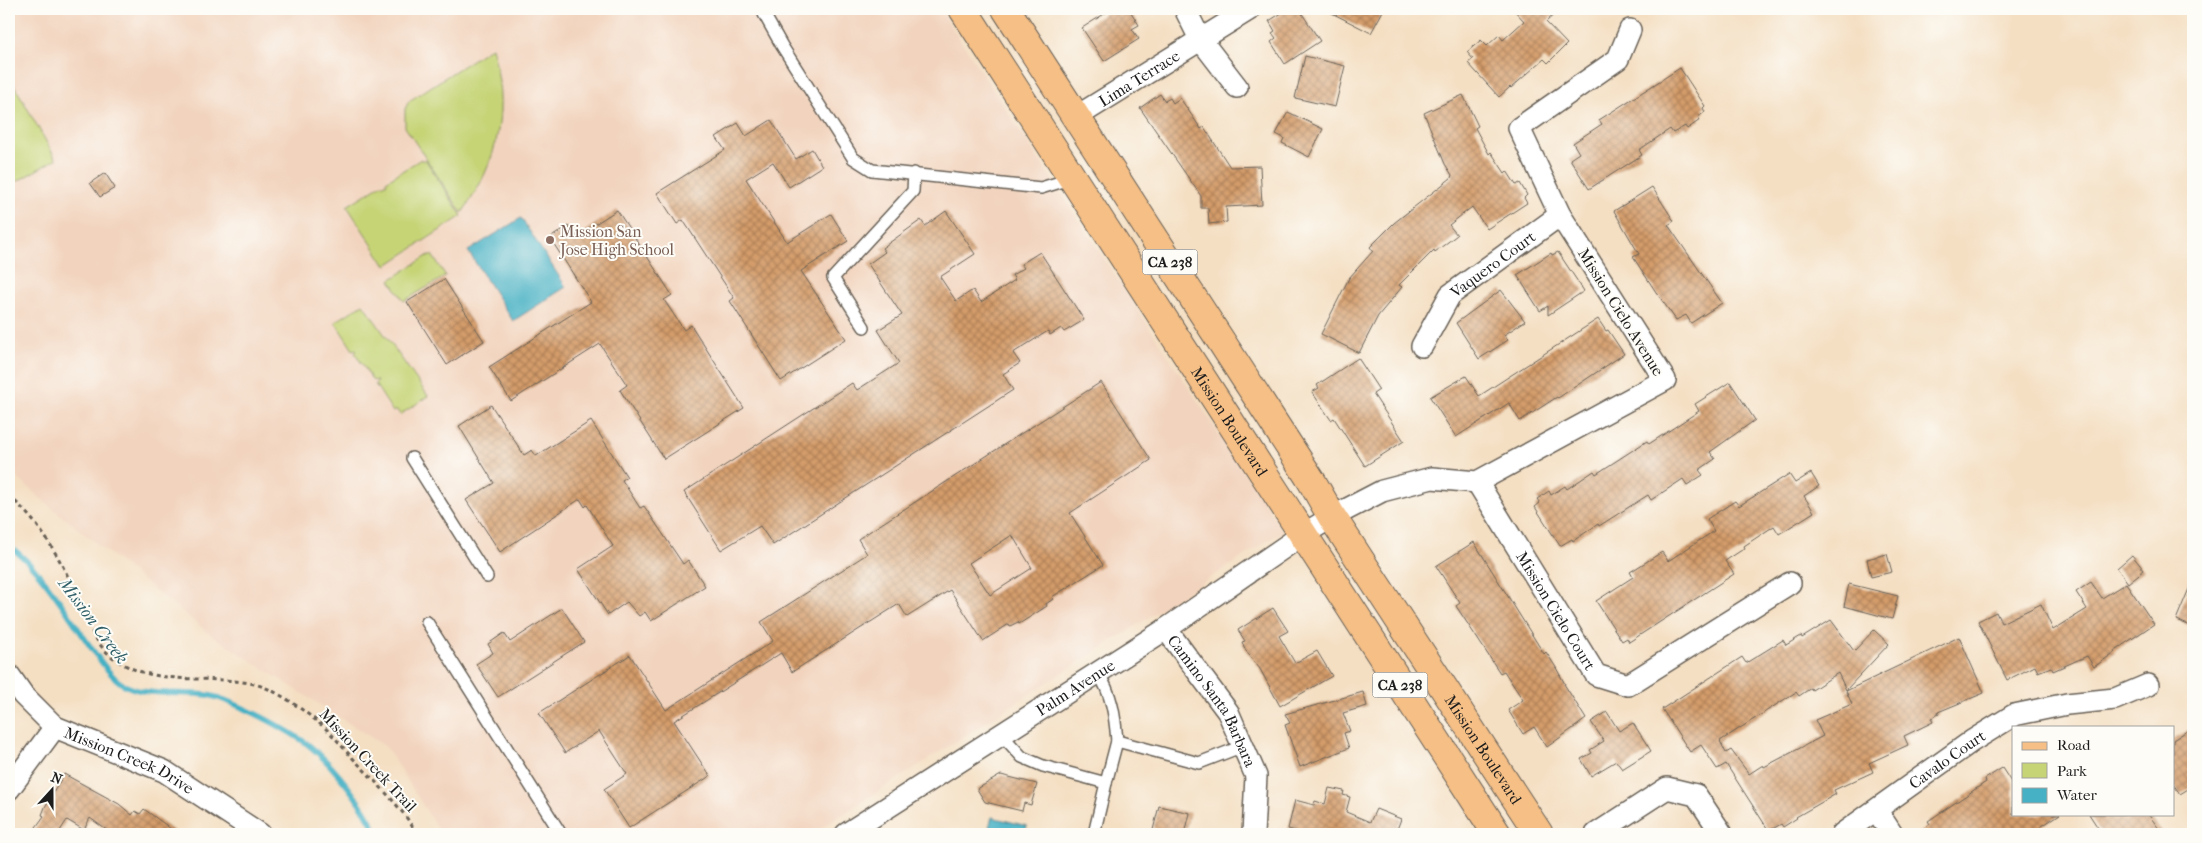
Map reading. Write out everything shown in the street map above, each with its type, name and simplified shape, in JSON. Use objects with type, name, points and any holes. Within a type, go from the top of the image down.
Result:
[{"type":"main road","name":"Mission Boulevard","points":[[963,9],[1497,834]]},
{"type":"main road","name":"Mission Boulevard","points":[[1006,9],[1307,473],[1332,517],[1539,834]]},
{"type":"street","points":[[1185,9],[1200,39],[1238,87]]},
{"type":"street","name":"Lima Terrace","points":[[1076,116],[1250,9]]},
{"type":"street","name":"Mission Cielo Avenue","points":[[1477,482],[1666,380],[1560,216],[1519,128],[1618,59],[1630,30]]},
{"type":"street","name":"Vaquero Court","points":[[1422,346],[1450,295],[1560,216]]},
{"type":"street","points":[[1302,535],[1382,491],[1432,478],[1477,482]]},
{"type":"street","name":"Mission Cielo Court","points":[[1477,482],[1596,676],[1628,685],[1790,584]]},
{"type":"street","name":"Palm Avenue","points":[[846,834],[1166,629],[1302,535]]},
{"type":"street","name":"Camino Santa Barbara","points":[[1166,629],[1228,712],[1256,776],[1253,834]]},
{"type":"street","name":"Mission Creek Drive","points":[[9,674],[23,695],[55,727],[164,771],[260,834]]},
{"type":"street","name":"Cavalo Court","points":[[1842,834],[1877,811],[1972,741],[2014,715],[2067,704],[2115,699],[2148,685]]},
{"type":"street","points":[[9,789],[55,727]]},
{"type":"street","points":[[1596,834],[1667,788],[1696,795],[1722,834]]},
{"type":"street","points":[[1877,811],[1892,834]]},
{"type":"lane","points":[[763,9],[782,46],[853,158],[872,170],[1042,188],[1073,178]]},
{"type":"lane","points":[[864,327],[833,278],[913,191],[914,173]]},
{"type":"lane","points":[[412,458],[487,577]]},
{"type":"lane","points":[[427,622],[561,834]]},
{"type":"lane","points":[[1094,834],[1117,741],[1115,711],[1105,684],[1098,673]]},
{"type":"lane","points":[[1002,734],[1022,758],[1043,766],[1106,783]]},
{"type":"lane","points":[[1117,741],[1199,763],[1243,746]]},
{"type":"path","name":"Mission Creek Trail","points":[[9,496],[45,536],[101,648],[119,662],[148,675],[221,678],[257,684],[289,701],[321,724],[392,800],[416,834]]},
{"type":"shaded area","name":"Mission San Jose High School","points":[[9,9],[940,9],[1283,531],[812,834],[441,834],[386,747],[214,637],[52,508],[9,471]]},
{"type":"green space","points":[[492,47],[500,92],[498,133],[485,173],[462,213],[405,127],[405,109],[409,101]]},
{"type":"green space","points":[[9,76],[56,159],[9,186]]},
{"type":"green space","points":[[421,159],[422,161],[425,159],[462,216],[387,265],[347,206],[382,184],[384,185],[387,183],[386,181]]},
{"type":"green space","points":[[429,255],[430,257],[432,255],[446,276],[404,301],[390,280]]},
{"type":"green space","points":[[363,304],[428,396],[400,415],[397,410],[393,412],[375,384],[376,380],[373,381],[355,353],[357,351],[353,350],[335,322]]},
{"type":"water","points":[[521,218],[566,287],[513,321],[468,251]]},
{"type":"water","points":[[992,817],[1027,826],[1025,834],[991,834],[992,828],[989,827]]},
{"type":"building","points":[[1112,9],[1129,9],[1139,25],[1132,29],[1139,39],[1104,61],[1082,28]]},
{"type":"building","points":[[1288,9],[1299,9],[1320,41],[1285,64],[1271,42],[1276,38],[1272,33],[1275,31],[1269,21]]},
{"type":"building","points":[[1324,9],[1384,9],[1371,33]]},
{"type":"building","points":[[1513,9],[1560,9],[1546,22],[1567,44],[1548,63],[1544,59],[1499,97],[1468,63],[1473,59],[1467,52],[1481,40],[1487,46],[1499,35],[1503,40],[1524,21]]},
{"type":"building","points":[[1305,56],[1345,66],[1335,107],[1295,98]]},
{"type":"building","points":[[1680,68],[1705,106],[1703,108],[1705,112],[1698,117],[1700,120],[1687,129],[1685,126],[1673,133],[1670,129],[1639,150],[1642,155],[1589,189],[1570,159],[1579,153],[1573,143],[1602,124],[1599,120]]},
{"type":"building","points":[[1160,94],[1165,101],[1170,98],[1173,103],[1180,98],[1201,129],[1204,127],[1230,167],[1260,166],[1262,205],[1226,207],[1227,222],[1209,224],[1208,208],[1201,208],[1201,196],[1140,108]]},
{"type":"building","points":[[1463,95],[1478,126],[1475,128],[1489,154],[1491,152],[1505,173],[1507,171],[1516,185],[1520,183],[1527,195],[1524,198],[1527,203],[1487,229],[1472,207],[1449,225],[1457,235],[1435,252],[1434,250],[1399,285],[1402,287],[1378,316],[1359,353],[1321,334],[1349,278],[1373,251],[1370,247],[1394,223],[1451,178],[1452,175],[1445,164],[1424,113]]},
{"type":"building","points":[[1288,112],[1323,129],[1309,157],[1282,143],[1284,138],[1276,134]]},
{"type":"building","points":[[771,120],[796,159],[812,149],[822,166],[789,187],[773,162],[746,179],[787,242],[831,214],[848,241],[801,271],[846,339],[781,381],[730,301],[734,298],[683,220],[677,224],[657,193],[725,150],[716,137],[738,123],[746,136]]},
{"type":"building","points":[[105,173],[115,188],[100,197],[90,183]]},
{"type":"building","points":[[1652,187],[1674,221],[1668,225],[1722,303],[1691,323],[1686,315],[1676,320],[1656,292],[1633,257],[1639,254],[1614,211]]},
{"type":"building","points":[[617,210],[672,295],[664,300],[684,330],[691,325],[744,408],[664,459],[620,390],[627,385],[600,344],[511,401],[489,367],[591,302],[550,238],[568,226],[575,237]]},
{"type":"building","points":[[946,211],[975,254],[940,277],[956,301],[973,290],[981,302],[1015,280],[1012,275],[1024,268],[1021,264],[1040,252],[1084,320],[1064,332],[1061,328],[1050,335],[1048,331],[1013,353],[1020,363],[1003,374],[1013,390],[773,545],[760,526],[721,550],[684,492],[852,383],[857,390],[899,363],[878,330],[902,315],[868,264],[885,252],[882,248],[921,220],[925,226]]},
{"type":"building","points":[[1558,252],[1584,291],[1548,315],[1548,306],[1540,311],[1517,275],[1551,253],[1552,255]]},
{"type":"building","points":[[444,279],[484,341],[447,365],[407,302]]},
{"type":"building","points":[[1501,290],[1525,321],[1504,335],[1508,340],[1479,359],[1456,323]]},
{"type":"building","points":[[1598,319],[1624,354],[1520,421],[1509,403],[1456,437],[1430,397],[1466,376],[1479,396]]},
{"type":"building","points":[[1358,358],[1379,390],[1373,394],[1404,441],[1365,466],[1334,418],[1331,420],[1312,392],[1319,388],[1317,385]]},
{"type":"building","points":[[1101,382],[1151,460],[1070,513],[1103,565],[1052,597],[1053,599],[1046,604],[1047,606],[1019,624],[1018,622],[1010,626],[1009,624],[983,641],[950,590],[907,617],[899,604],[792,672],[781,653],[674,721],[710,776],[629,828],[604,789],[627,774],[599,731],[565,753],[539,713],[630,655],[666,710],[773,641],[761,622],[867,554],[858,539]],"holes":[[[1012,535],[1032,568],[990,595],[969,563]]]},
{"type":"building","points":[[1730,382],[1755,420],[1710,452],[1715,459],[1699,470],[1703,475],[1687,485],[1683,479],[1651,500],[1648,495],[1599,526],[1598,524],[1573,541],[1572,539],[1560,546],[1535,507],[1540,503],[1537,499],[1549,491],[1551,495],[1565,486],[1567,489],[1594,471],[1596,474],[1647,441],[1649,444],[1699,411],[1695,404]]},
{"type":"building","points":[[491,405],[524,455],[532,450],[536,456],[591,421],[627,477],[622,480],[640,508],[644,506],[683,564],[688,560],[705,586],[651,621],[645,612],[639,616],[627,602],[608,615],[578,569],[613,546],[587,505],[585,507],[580,499],[500,552],[466,500],[494,483],[459,426]]},
{"type":"building","points":[[1811,473],[1819,486],[1804,496],[1814,512],[1779,534],[1774,526],[1744,546],[1745,548],[1725,561],[1734,574],[1629,642],[1627,638],[1622,641],[1596,601],[1633,577],[1630,572],[1662,552],[1668,561],[1714,531],[1707,519],[1735,501],[1739,506],[1789,474],[1795,483]]},
{"type":"building","points":[[1474,542],[1544,654],[1546,652],[1555,666],[1586,719],[1547,747],[1534,727],[1523,734],[1508,710],[1523,700],[1504,671],[1500,673],[1456,606],[1460,603],[1436,566]]},
{"type":"building","points":[[1887,554],[1892,572],[1871,577],[1867,559]]},
{"type":"building","points":[[2132,555],[2144,570],[2128,583],[2117,568]]},
{"type":"building","points":[[2193,579],[2193,627],[2176,620]]},
{"type":"building","points":[[2091,582],[2102,598],[2126,583],[2154,624],[2094,667],[2087,656],[2053,671],[2051,667],[2038,672],[2035,666],[2007,680],[1978,621],[1996,612],[2001,623],[2041,604],[2053,630],[2087,609],[2076,592]]},
{"type":"building","points":[[1849,584],[1898,596],[1892,619],[1844,606]]},
{"type":"building","points":[[562,608],[584,642],[498,697],[476,664],[493,653],[488,644],[504,633],[510,642]]},
{"type":"building","points":[[1273,608],[1288,631],[1279,636],[1295,663],[1317,651],[1332,676],[1280,706],[1260,669],[1246,651],[1242,642],[1245,641],[1238,630]]},
{"type":"building","points":[[1831,620],[1854,651],[1874,630],[1889,644],[1846,690],[1838,673],[1799,696],[1796,692],[1720,741],[1726,753],[1731,750],[1749,774],[1763,765],[1764,767],[1823,736],[1815,720],[1852,704],[1846,691],[1959,637],[1984,693],[1938,712],[1939,714],[1931,718],[1933,722],[1904,736],[1908,745],[1869,763],[1873,772],[1834,790],[1836,794],[1796,817],[1783,827],[1781,824],[1769,831],[1726,764],[1717,769],[1701,745],[1690,752],[1662,709],[1742,657],[1746,663],[1783,640],[1786,645],[1801,636],[1802,638]]},
{"type":"building","points":[[1363,692],[1367,706],[1343,713],[1350,731],[1344,733],[1349,748],[1300,767],[1285,725],[1290,723],[1285,714]]},
{"type":"building","points":[[1607,712],[1619,731],[1633,723],[1651,751],[1622,769],[1616,761],[1591,776],[1581,759],[1592,753],[1590,750],[1604,741],[1591,722]]},
{"type":"building","points":[[2193,727],[2193,786],[2180,794],[2174,785],[2174,739]]},
{"type":"building","points":[[2002,768],[2012,783],[2012,816],[2057,816],[2030,834],[1917,834],[1930,824],[1928,821],[1986,782],[1985,779]]},
{"type":"building","points":[[64,774],[119,804],[132,815],[135,811],[140,814],[144,809],[178,834],[112,834],[90,818],[84,830],[67,820],[58,834],[31,834],[44,816],[42,815],[45,807]]},
{"type":"building","points":[[1001,775],[1037,784],[1031,805],[1024,803],[1022,811],[985,802],[977,789]]},
{"type":"building","points":[[1329,788],[1344,791],[1343,795],[1350,797],[1346,812],[1370,822],[1376,809],[1401,819],[1396,832],[1399,834],[1307,834],[1288,829],[1295,800],[1314,805],[1315,801],[1325,804]]},
{"type":"building","points":[[1159,806],[1190,813],[1185,834],[1152,834]]},
{"type":"building","points":[[2090,816],[2150,816],[2163,834],[2102,834]]},
{"type":"waterway","name":"Mission Creek","points":[[9,546],[33,567],[44,580],[102,663],[117,680],[130,688],[140,691],[197,694],[220,698],[292,733],[311,747],[339,776],[365,811],[377,834]]},
{"type":"place","name":"Mission San Jose High School","points":[[550,240]]}]
